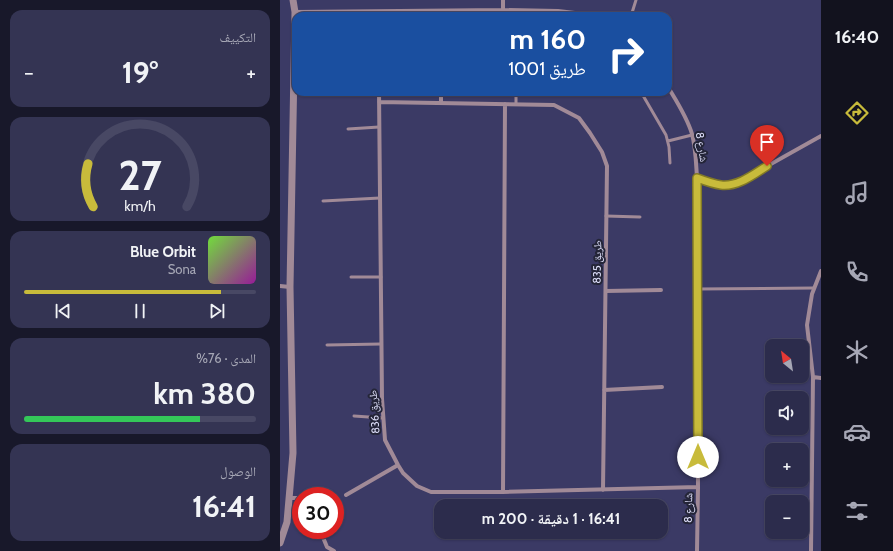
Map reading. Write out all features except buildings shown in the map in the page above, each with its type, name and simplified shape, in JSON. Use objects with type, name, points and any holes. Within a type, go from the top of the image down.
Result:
[{"type":"street","points":[[293,0],[295,12]]},
{"type":"street","points":[[503,0],[503,10]]},
{"type":"street","points":[[420,12],[503,10],[566,12]]},
{"type":"street","name":"شارع 8","points":[[672,94],[692,135],[697,178],[697,551]]},
{"type":"street","points":[[280,543],[287,522],[293,453],[290,287],[293,96]]},
{"type":"street","name":"طريق 836","points":[[379,96],[383,418],[385,440],[403,473],[417,486],[431,492],[503,492],[698,487]]},
{"type":"street","points":[[441,96],[441,103]]},
{"type":"street","name":"طريق 835","points":[[379,102],[554,105],[579,118],[602,152],[607,166],[603,490]]},
{"type":"street","points":[[503,492],[505,104]]},
{"type":"street","points":[[697,178],[722,186],[735,184],[821,136]]},
{"type":"street","points":[[811,551],[813,377],[807,325],[812,294],[821,271]]},
{"type":"street","points":[[280,286],[290,287]]},
{"type":"street","points":[[606,291],[661,290]]},
{"type":"street","points":[[813,377],[821,378]]},
{"type":"street","points":[[604,390],[662,387]]},
{"type":"street","points":[[346,495],[398,465]]},
{"type":"street","points":[[324,539],[327,547],[334,551]]},
{"type":"lane","points":[[632,12],[636,0]]},
{"type":"lane","points":[[516,96],[516,104]]},
{"type":"lane","points":[[643,96],[664,130],[668,141],[670,163]]},
{"type":"lane","points":[[348,129],[379,127]]},
{"type":"lane","points":[[668,141],[692,135]]},
{"type":"lane","points":[[323,201],[380,198]]},
{"type":"lane","points":[[606,216],[640,217]]},
{"type":"lane","points":[[351,277],[381,277]]},
{"type":"lane","points":[[697,288],[814,288]]},
{"type":"lane","points":[[327,345],[381,344]]},
{"type":"lane","points":[[354,416],[383,418]]},
{"type":"route","points":[[698,457],[697,178],[722,186],[735,184],[767,166]]}]
